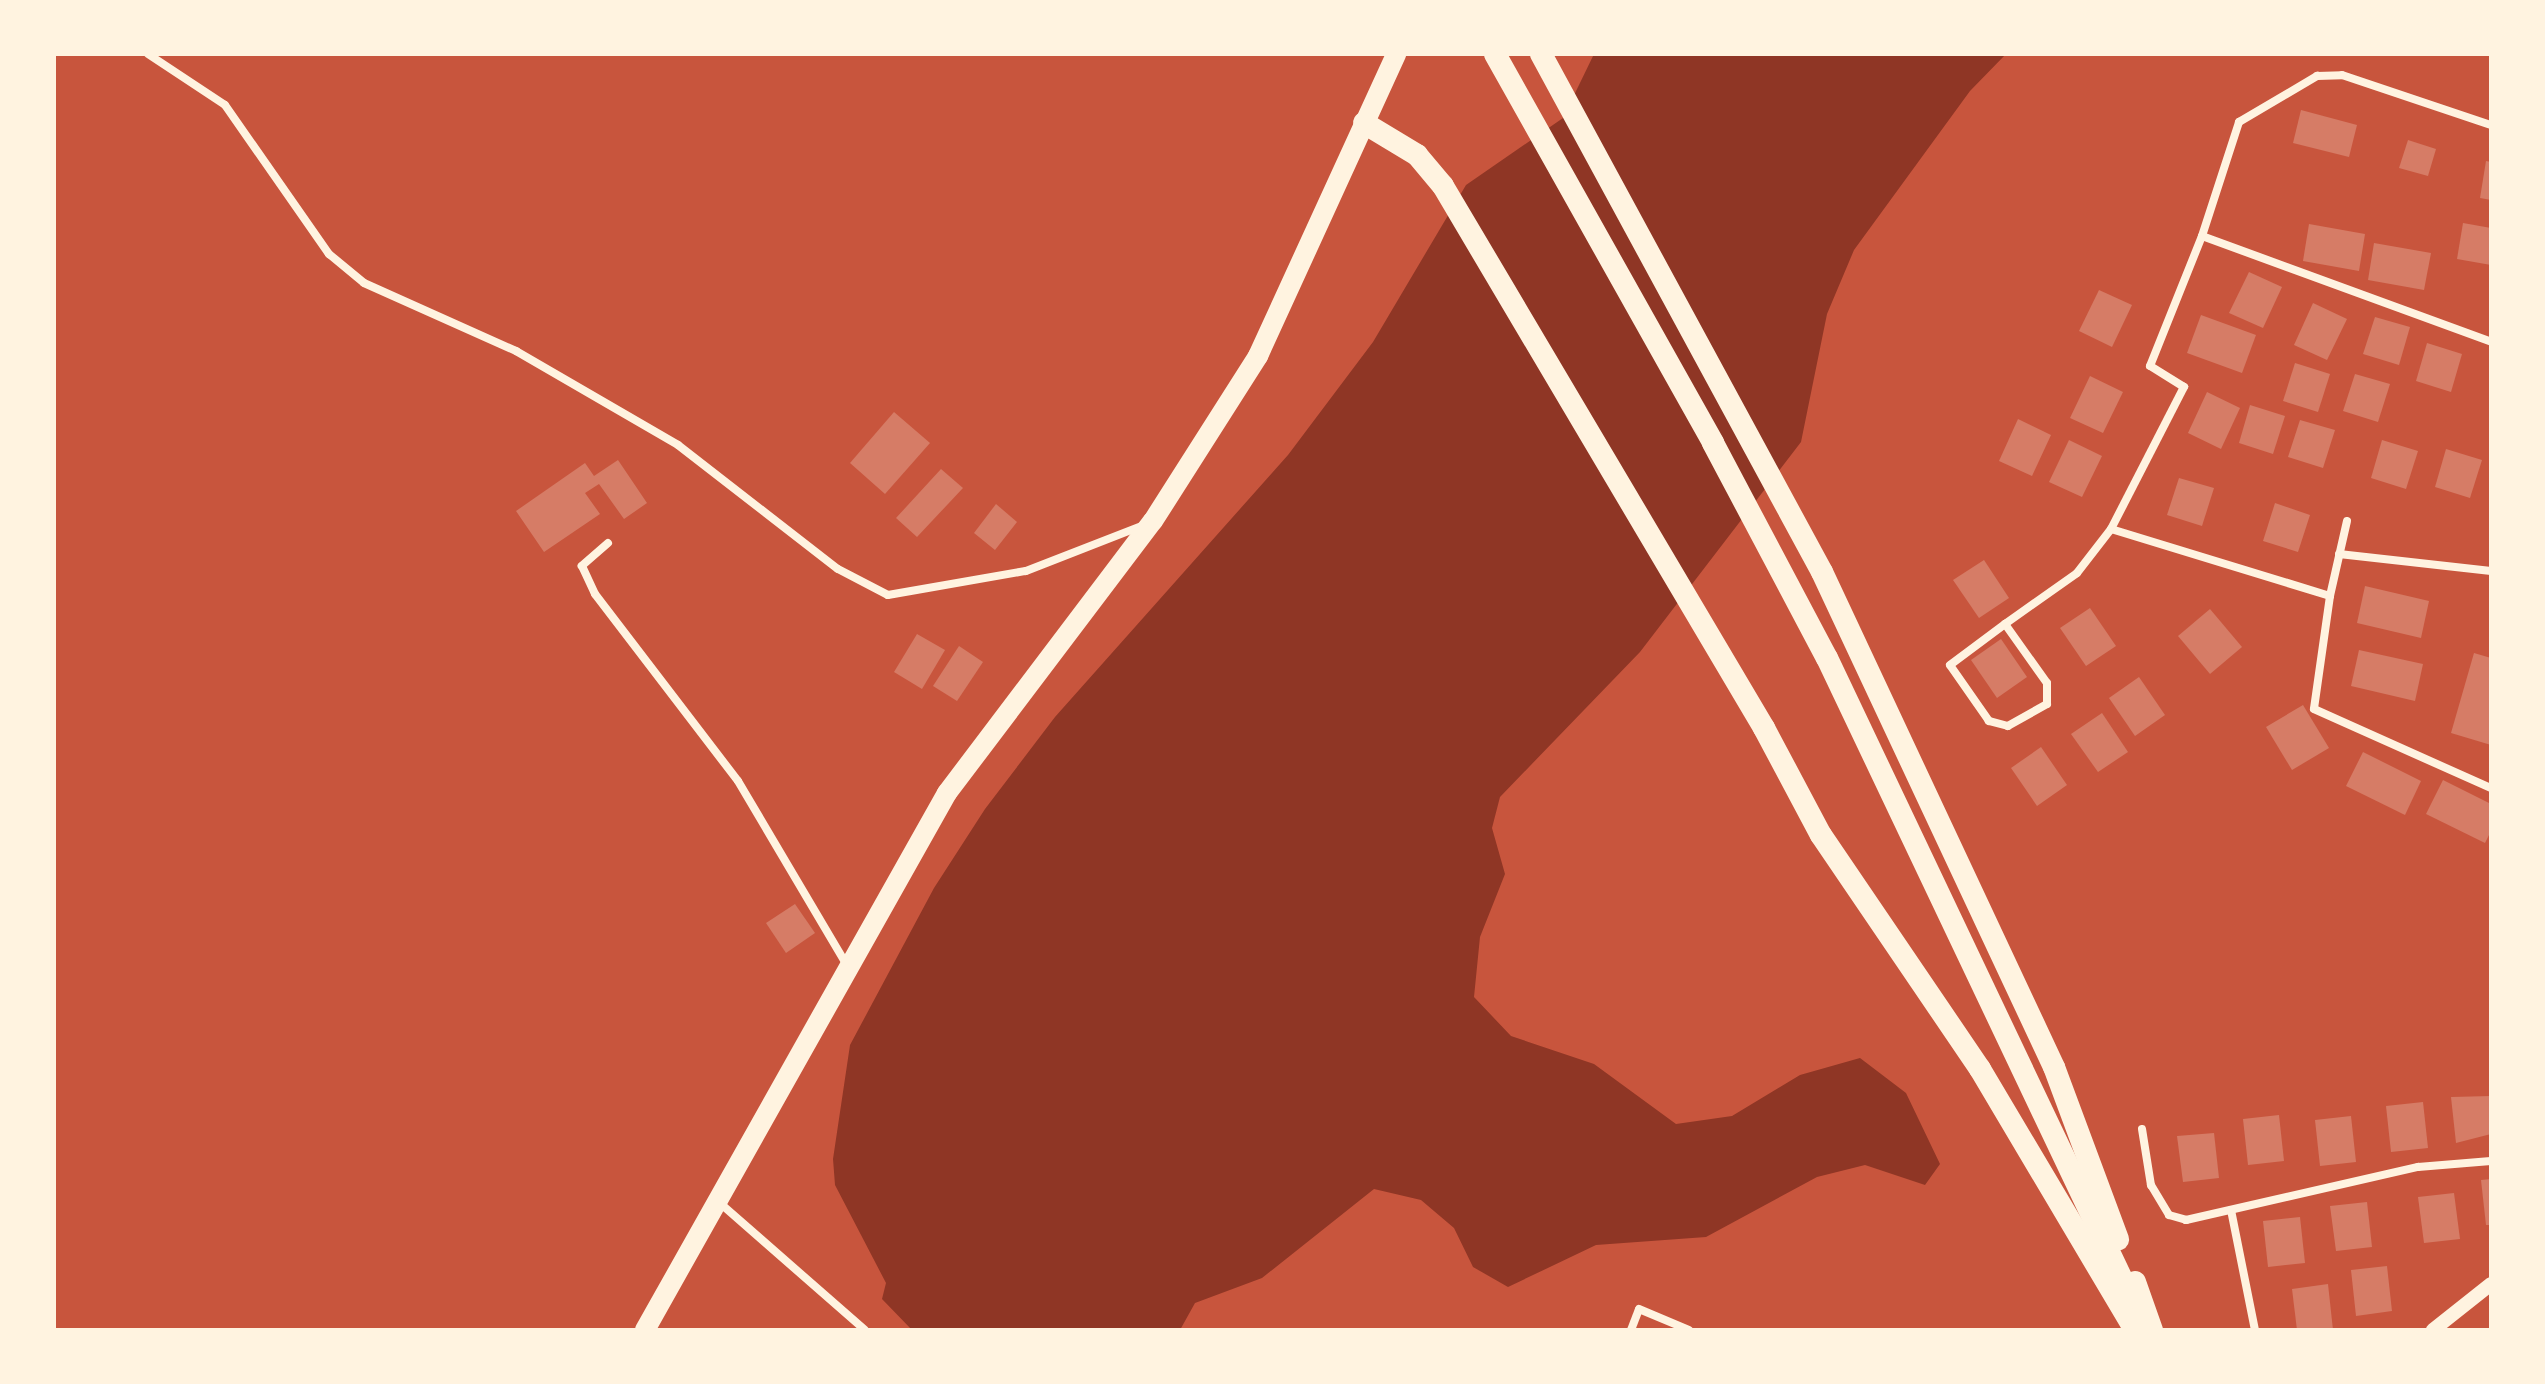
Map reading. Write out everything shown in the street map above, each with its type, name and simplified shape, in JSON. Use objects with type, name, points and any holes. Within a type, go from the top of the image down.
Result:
[{"type":"highway","points":[[1495,54],[1706,429],[1827,658],[2146,1330]]},
{"type":"highway","points":[[1541,54],[1822,572],[2054,1067],[2152,1330]]},
{"type":"highway","points":[[1364,123],[1417,155],[1443,186],[1764,728],[1821,835],[1980,1069],[2135,1330]]},
{"type":"main road","points":[[645,1330],[721,1204],[947,793],[1153,521],[1258,356],[1396,54]]},
{"type":"street","points":[[148,54],[225,105],[329,254],[364,283],[516,351],[678,445],[838,569],[888,595],[1026,571],[1153,521]]},
{"type":"street","points":[[2005,624],[2047,683],[2047,704],[2008,726],[1989,721],[1950,665],[2005,624],[2077,573],[2111,529],[2184,387],[2150,366],[2202,236],[2239,122],[2317,76],[2342,75],[2491,125]]},
{"type":"street","points":[[2202,236],[2491,342]]},
{"type":"street","points":[[2347,521],[2330,596],[2314,709],[2491,788]]},
{"type":"street","points":[[2111,529],[2330,596]]},
{"type":"street","points":[[608,543],[582,566],[595,594],[738,781],[849,969]]},
{"type":"street","points":[[2339,554],[2491,571]]},
{"type":"street","points":[[2142,1129],[2151,1185],[2169,1215],[2186,1220],[2418,1167],[2491,1161]]},
{"type":"street","points":[[721,1204],[865,1330]]},
{"type":"street","points":[[2231,1210],[2255,1330]]},
{"type":"street","points":[[2433,1330],[2489,1290]]},
{"type":"street","points":[[1631,1330],[1639,1309],[1689,1330]]},
{"type":"shaded area","points":[[1594,54],[2006,54],[1970,91],[1854,250],[1827,314],[1801,442],[1640,652],[1500,797],[1492,828],[1505,874],[1480,937],[1474,997],[1511,1036],[1594,1064],[1676,1124],[1732,1116],[1800,1075],[1860,1058],[1906,1093],[1940,1164],[1925,1185],[1865,1165],[1817,1177],[1706,1237],[1596,1245],[1508,1287],[1473,1267],[1454,1228],[1421,1200],[1374,1189],[1262,1278],[1195,1303],[1180,1330],[912,1330],[882,1299],[886,1283],[835,1185],[833,1159],[850,1045],[934,888],[985,809],[1055,717],[1288,455],[1373,342],[1466,185],[1563,118]]},
{"type":"building","points":[[2301,110],[2357,125],[2349,157],[2293,143]]},
{"type":"building","points":[[2408,140],[2436,149],[2428,176],[2399,168]]},
{"type":"building","points":[[2486,161],[2491,162],[2491,200],[2480,198]]},
{"type":"building","points":[[2463,223],[2491,228],[2491,265],[2457,259]]},
{"type":"building","points":[[2309,224],[2365,234],[2359,271],[2303,261]]},
{"type":"building","points":[[2374,243],[2431,253],[2424,290],[2368,280]]},
{"type":"building","points":[[2249,272],[2282,287],[2263,328],[2229,313]]},
{"type":"building","points":[[2099,290],[2132,305],[2112,347],[2079,331]]},
{"type":"building","points":[[2313,303],[2347,319],[2327,360],[2294,345]]},
{"type":"building","points":[[2201,315],[2256,335],[2242,373],[2187,353]]},
{"type":"building","points":[[2375,317],[2410,327],[2399,365],[2363,354]]},
{"type":"building","points":[[2427,343],[2462,354],[2451,392],[2416,381]]},
{"type":"building","points":[[2295,363],[2330,374],[2318,412],[2283,401]]},
{"type":"building","points":[[2355,374],[2390,384],[2378,422],[2343,411]]},
{"type":"building","points":[[2090,376],[2123,392],[2103,433],[2070,418]]},
{"type":"building","points":[[2207,392],[2240,408],[2221,449],[2188,433]]},
{"type":"building","points":[[2250,405],[2285,416],[2273,454],[2239,443]]},
{"type":"building","points":[[894,412],[930,443],[885,494],[850,463]]},
{"type":"building","points":[[2018,419],[2051,435],[2032,476],[1999,461]]},
{"type":"building","points":[[2300,420],[2335,430],[2323,468],[2288,457]]},
{"type":"building","points":[[2069,440],[2102,456],[2082,497],[2049,482]]},
{"type":"building","points":[[2382,440],[2418,451],[2406,489],[2371,478]]},
{"type":"building","points":[[2446,449],[2482,460],[2470,498],[2435,487]]},
{"type":"building","points":[[618,460],[647,503],[624,519],[599,484],[585,493],[600,514],[544,552],[516,511],[585,463],[594,476]]},
{"type":"building","points":[[941,469],[963,488],[917,537],[896,518]]},
{"type":"building","points":[[2179,478],[2214,488],[2202,526],[2167,515]]},
{"type":"building","points":[[2275,503],[2310,515],[2298,552],[2263,541]]},
{"type":"building","points":[[996,504],[1017,522],[995,550],[974,533]]},
{"type":"building","points":[[1984,560],[2009,598],[1979,618],[1953,580]]},
{"type":"building","points":[[2365,586],[2429,601],[2421,638],[2357,623]]},
{"type":"building","points":[[2090,608],[2116,646],[2086,666],[2060,628]]},
{"type":"building","points":[[2210,609],[2242,647],[2210,674],[2178,636]]},
{"type":"building","points":[[917,634],[945,650],[922,689],[894,672]]},
{"type":"building","points":[[2001,639],[2027,677],[1997,698],[1971,660]]},
{"type":"building","points":[[959,646],[983,662],[957,701],[933,686]]},
{"type":"building","points":[[2359,650],[2423,664],[2415,701],[2351,686]]},
{"type":"building","points":[[2474,653],[2491,658],[2491,745],[2451,733]]},
{"type":"building","points":[[2139,677],[2165,715],[2135,736],[2109,698]]},
{"type":"building","points":[[2303,705],[2329,748],[2292,770],[2266,727]]},
{"type":"building","points":[[2102,713],[2128,752],[2098,772],[2071,734]]},
{"type":"building","points":[[2041,747],[2067,785],[2037,806],[2011,768]]},
{"type":"building","points":[[2363,752],[2421,781],[2405,815],[2346,786]]},
{"type":"building","points":[[2443,780],[2491,804],[2491,831],[2485,843],[2426,814]]},
{"type":"building","points":[[795,904],[815,933],[786,953],[766,923]]},
{"type":"building","points":[[2491,1096],[2491,1134],[2456,1143],[2451,1097]]},
{"type":"building","points":[[2423,1102],[2428,1148],[2391,1152],[2386,1106]]},
{"type":"building","points":[[2279,1115],[2284,1161],[2248,1165],[2243,1119]]},
{"type":"building","points":[[2351,1116],[2356,1162],[2320,1166],[2315,1120]]},
{"type":"building","points":[[2214,1133],[2219,1178],[2183,1182],[2177,1136]]},
{"type":"building","points":[[2491,1179],[2491,1225],[2486,1225],[2481,1180]]},
{"type":"building","points":[[2454,1193],[2460,1239],[2424,1243],[2418,1197]]},
{"type":"building","points":[[2367,1202],[2372,1247],[2336,1251],[2330,1206]]},
{"type":"building","points":[[2300,1217],[2305,1263],[2268,1267],[2263,1221]]},
{"type":"building","points":[[2387,1266],[2392,1311],[2356,1316],[2351,1270]]},
{"type":"building","points":[[2328,1284],[2333,1330],[2297,1330],[2292,1289]]}]
